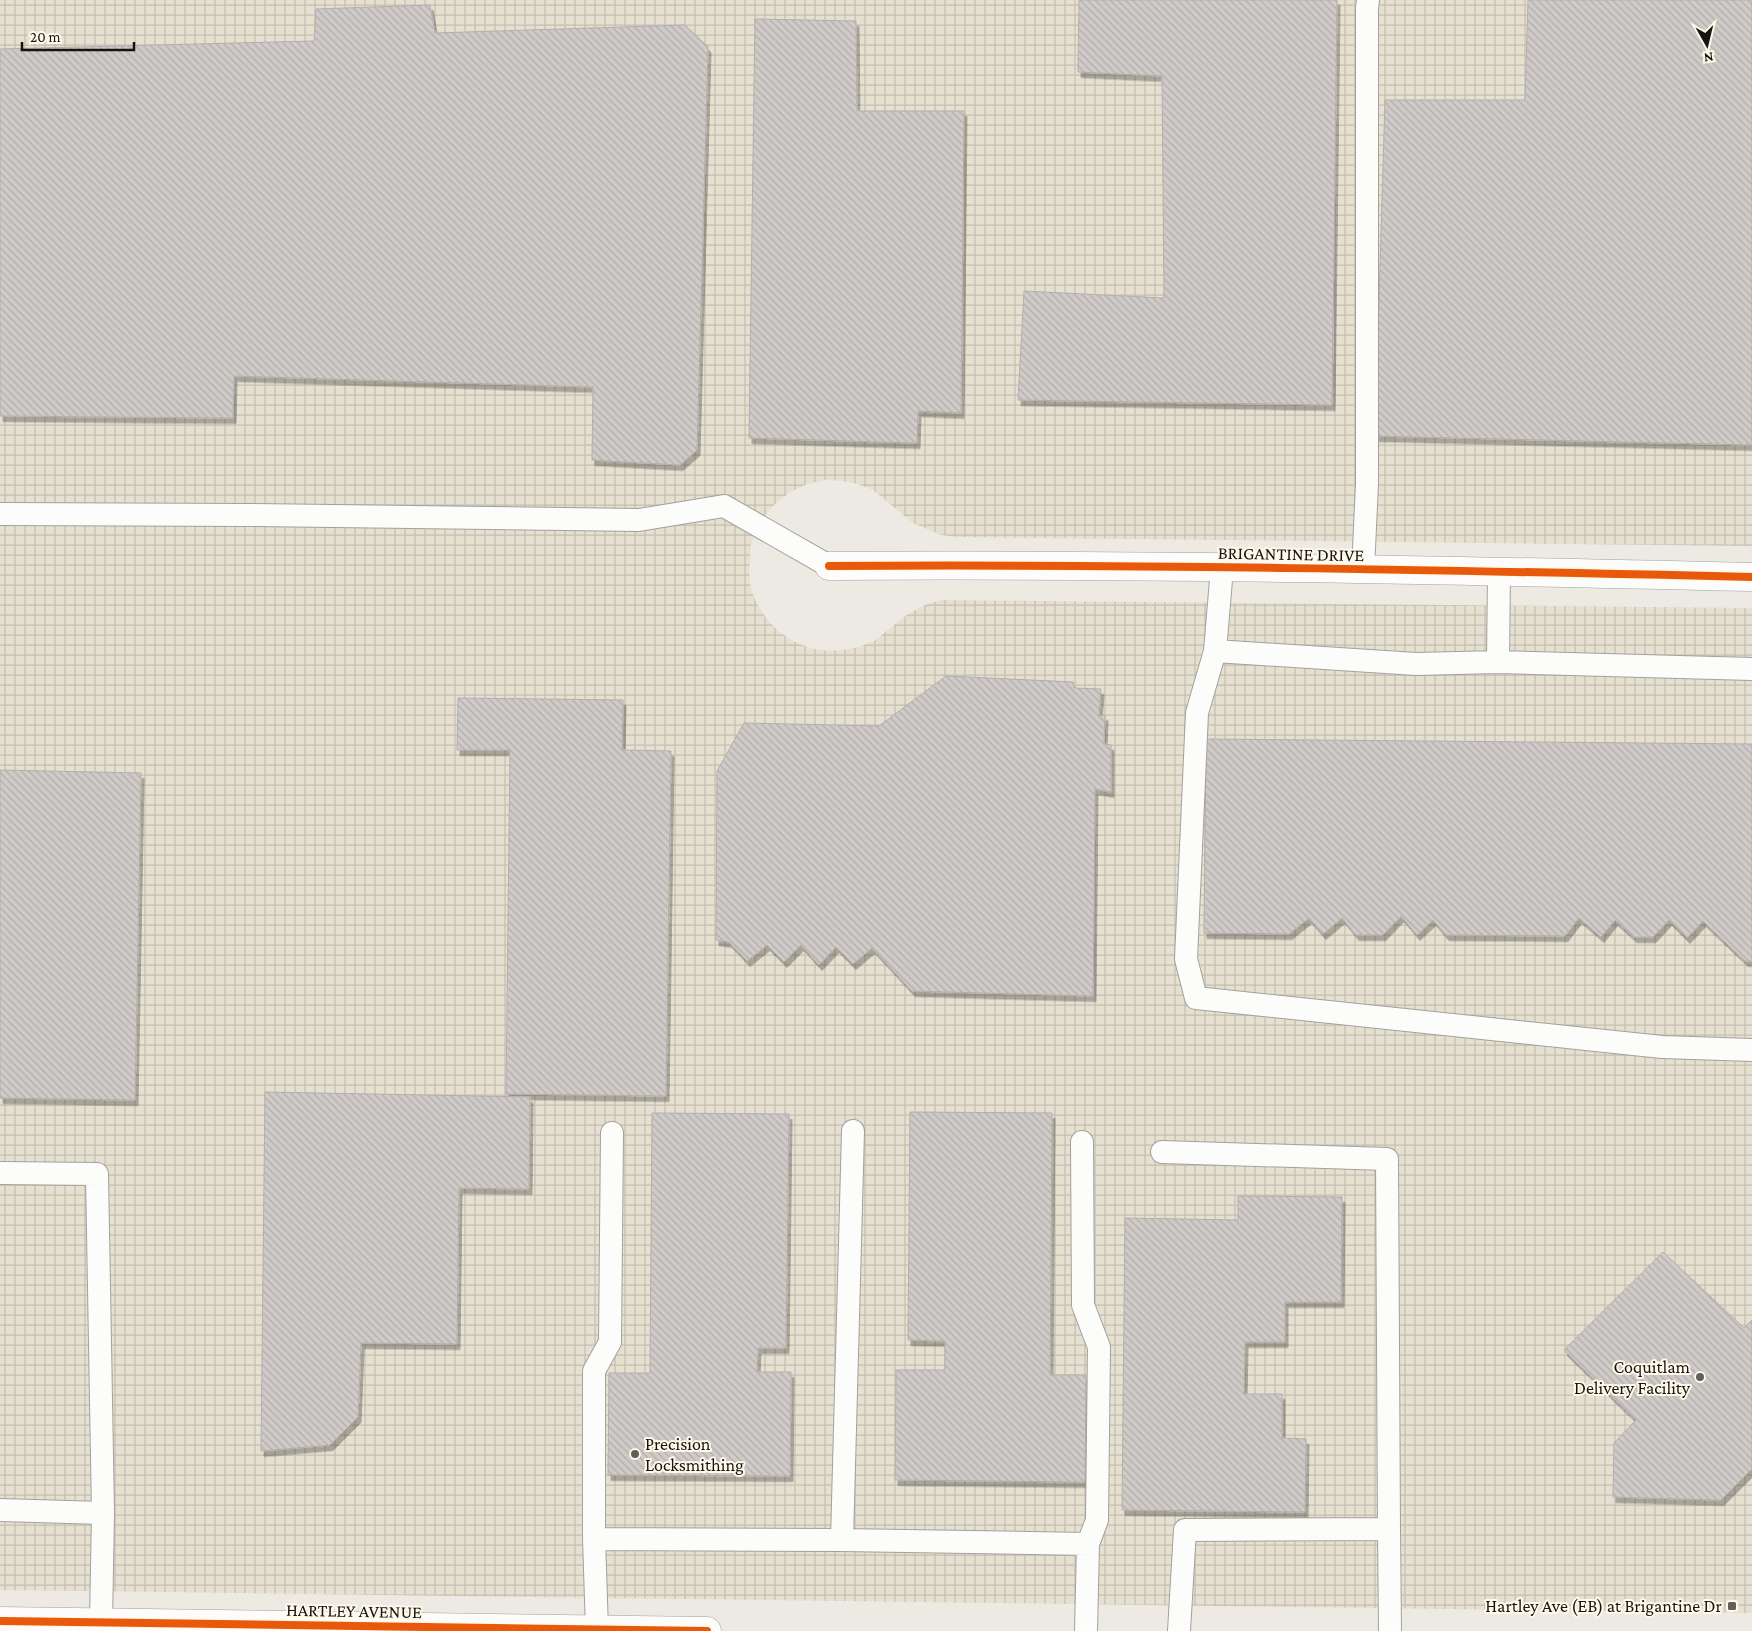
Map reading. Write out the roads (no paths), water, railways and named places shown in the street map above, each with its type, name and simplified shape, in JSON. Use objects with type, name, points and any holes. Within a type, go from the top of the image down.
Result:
[{"type":"street","name":"BRIGANTINE DRIVE","points":[[829,566],[988,565],[1752,577]]},
{"type":"street","name":"HARTLEY AVENUE","points":[[0,1621],[707,1631]]},
{"type":"lane","points":[[1363,570],[1367,484],[1368,0]]},
{"type":"lane","points":[[0,514],[639,520],[724,506],[829,566]]},
{"type":"lane","points":[[1222,568],[1214,651],[1197,713],[1186,959],[1196,998],[1662,1047],[1752,1050]]},
{"type":"lane","points":[[1498,662],[1499,572]]},
{"type":"lane","points":[[1214,651],[1416,664],[1498,662],[1752,669]]},
{"type":"lane","points":[[842,1540],[853,1131]]},
{"type":"lane","points":[[597,1630],[594,1539],[594,1371],[610,1342],[612,1133]]},
{"type":"lane","points":[[1082,1142],[1083,1305],[1099,1347],[1097,1520],[1088,1544],[1086,1631]]},
{"type":"lane","points":[[1162,1152],[1387,1159],[1390,1631]]},
{"type":"lane","points":[[0,1173],[98,1174],[103,1513],[101,1622]]},
{"type":"lane","points":[[0,1510],[103,1513]]},
{"type":"lane","points":[[1179,1631],[1185,1530],[1389,1529]]},
{"type":"lane","points":[[594,1539],[842,1540],[1088,1544]]},
{"type":"place","name":"Coquitlam Delivery Facility","points":[[1700,1377]]},
{"type":"place","name":"Precision Locksmithing","points":[[635,1454]]},
{"type":"place","name":"Hartley Ave (EB) at Brigantine Dr","points":[[1732,1606]]}]
